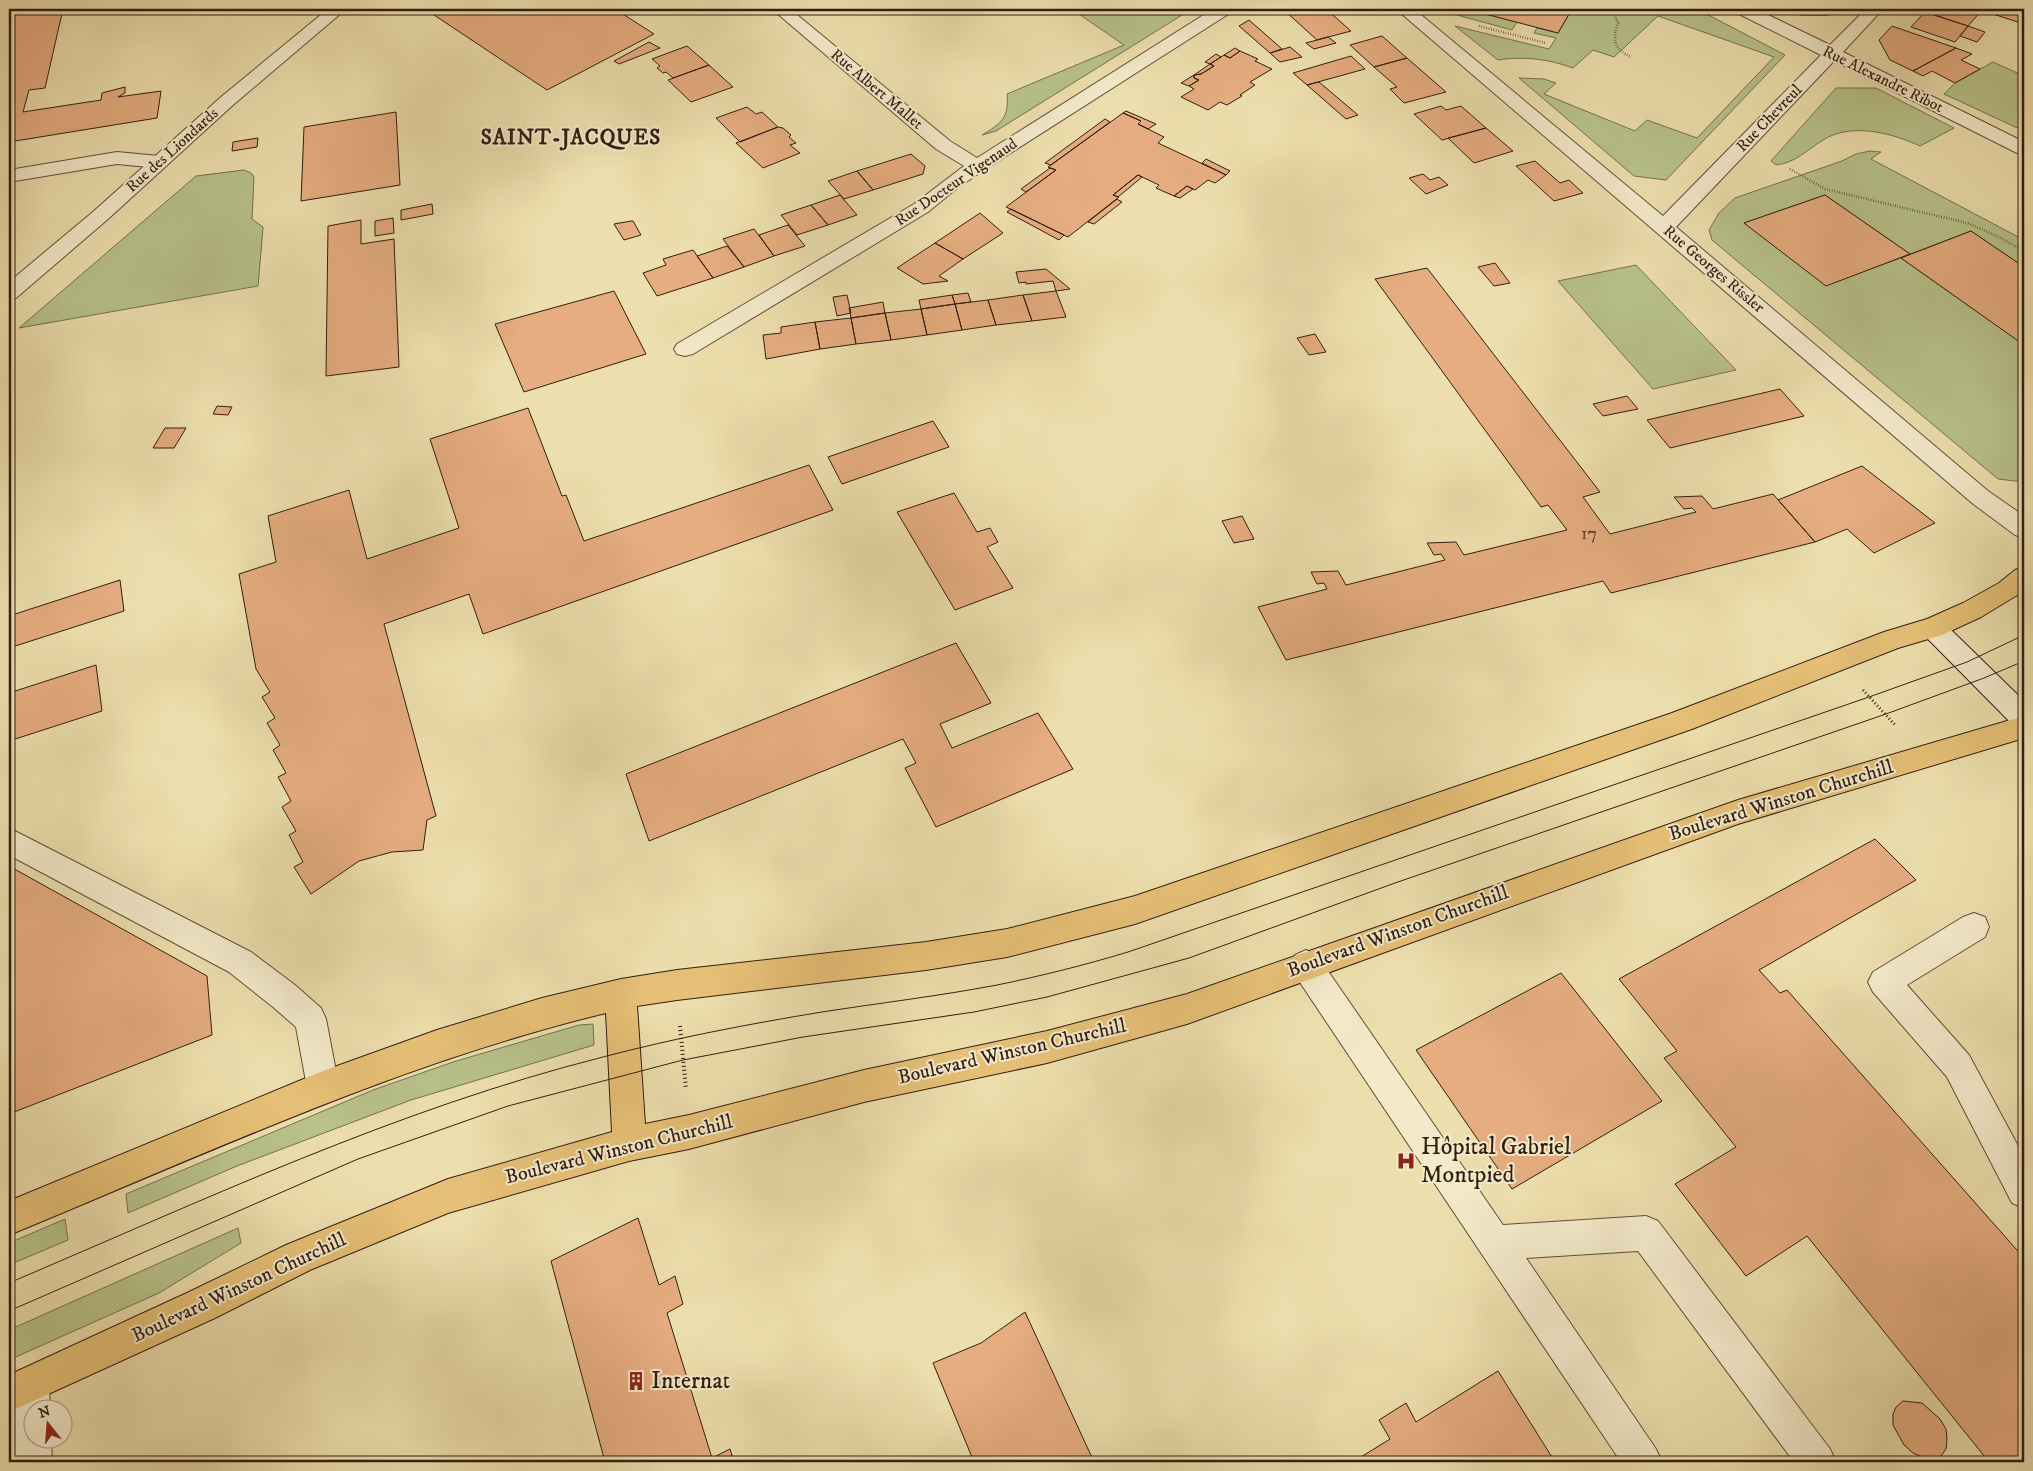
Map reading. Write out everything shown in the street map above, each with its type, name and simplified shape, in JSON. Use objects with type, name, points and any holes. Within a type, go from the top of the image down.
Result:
[{"type":"main road","points":[[9,1218],[324,1087],[447,1043],[542,1013],[621,994],[677,985],[926,956],[1007,942],[1135,910],[1673,724],[1836,660],[1893,639],[1933,628],[1972,610],[2008,590],[2024,577]]},
{"type":"main road","name":"Boulevard Winston Churchill","points":[[20,1390],[202,1306],[298,1257],[448,1196],[628,1144],[690,1132],[864,1086],[1047,1047],[1187,1009],[1738,812],[2024,727]]},
{"type":"main road","points":[[621,994],[628,1144]]},
{"type":"street","name":"Rue des Liondards","points":[[9,293],[102,214],[227,101],[338,9]]},
{"type":"street","name":"Rue Albert Mallet","points":[[780,9],[944,145],[977,166]]},
{"type":"street","name":"Rue Docteur Vigenaud","points":[[686,350],[921,208],[949,185],[977,166],[1224,9]]},
{"type":"street","name":"Rue Georges Rissler","points":[[1404,9],[1664,227],[1980,497],[2024,529]]},
{"type":"street","name":"Rue Alexandre Ribot","points":[[1743,9],[2024,149]]},
{"type":"street","name":"Rue Chevreul","points":[[1664,227],[1875,9]]},
{"type":"street","points":[[9,176],[117,158],[159,162]]},
{"type":"street","points":[[1933,628],[2024,718]]},
{"type":"street","points":[[9,841],[240,962],[284,996],[310,1019],[324,1087]]},
{"type":"street","points":[[1974,927],[1884,982],[1958,1066],[2024,1191]]},
{"type":"street","points":[[1306,965],[1643,1462]]},
{"type":"street","points":[[1494,1243],[1646,1232],[1817,1462]]},
{"type":"street","points":[[20,1390],[33,1462]]},
{"type":"path","points":[[1612,9],[1618,23],[1614,31],[1614,45],[1617,50],[1631,57]]},
{"type":"path","points":[[1423,24],[1445,18],[1546,43]]},
{"type":"path","points":[[1790,169],[1825,189],[1967,223],[1997,236],[2024,251]]},
{"type":"path","points":[[1836,660],[1924,757]]},
{"type":"path","points":[[677,985],[690,1132]]},
{"type":"green space","points":[[1078,9],[1136,9],[1182,15],[996,131],[982,135],[995,127],[1003,119],[1007,109],[1007,94],[1124,45],[1076,12]]},
{"type":"green space","points":[[1435,9],[1466,9],[1517,22],[1512,30]]},
{"type":"green space","points":[[1572,9],[1697,9],[1785,55],[1666,180],[1634,176],[1519,78],[1544,79],[1556,83],[1544,94],[1635,131],[1647,120],[1697,138],[1774,57],[1658,16],[1614,57],[1593,50],[1573,68],[1555,62],[1536,59],[1498,60],[1455,26],[1549,49],[1556,38],[1534,33],[1537,28],[1558,33]]},
{"type":"green space","points":[[1993,62],[2024,76],[2024,131],[1944,94],[1955,83]]},
{"type":"green space","points":[[1836,88],[1876,88],[1954,128],[1920,146],[1897,137],[1871,131],[1846,132],[1823,140],[1789,162],[1776,165],[1771,161]]},
{"type":"green space","points":[[1870,151],[1881,152],[1871,159],[2024,240],[2024,267],[1971,231],[1910,254],[1825,195],[1744,223],[1826,285],[1901,258],[2024,345],[2024,482],[1998,479],[1712,240],[1709,230],[1719,213],[1735,198],[1842,161],[1856,154]]},
{"type":"green space","points":[[244,170],[251,173],[254,177],[252,219],[263,227],[258,286],[19,328],[196,176]]},
{"type":"green space","points":[[1636,265],[1736,370],[1653,389],[1558,281]]},
{"type":"green space","points":[[593,1024],[594,1045],[411,1100],[237,1166],[128,1213],[126,1194],[373,1090],[453,1062],[579,1025]]},
{"type":"green space","points":[[65,1219],[68,1240],[9,1265],[9,1243]]},
{"type":"green space","points":[[238,1228],[241,1243],[159,1293],[9,1360],[9,1330]]},
{"type":"building","points":[[13,9],[63,9],[45,88],[29,90],[23,112],[101,100],[102,93],[125,87],[125,93],[118,97],[161,91],[157,118],[9,142],[9,27]]},
{"type":"building","points":[[425,9],[615,9],[654,34],[547,90]]},
{"type":"building","points":[[1295,9],[1326,9],[1351,31],[1317,40],[1285,11]]},
{"type":"building","points":[[1466,9],[1572,9],[1558,33]]},
{"type":"building","points":[[1788,9],[1836,9],[1829,15],[1800,15]]},
{"type":"building","points":[[1928,9],[1982,10],[1968,26],[1925,12]]},
{"type":"building","points":[[1977,9],[2003,9],[2023,15],[2024,24]]},
{"type":"building","points":[[1925,12],[1968,26],[1955,42],[1911,27]]},
{"type":"building","points":[[1249,20],[1282,49],[1270,53],[1239,26]]},
{"type":"building","points":[[1892,26],[1956,48],[1913,71],[1890,60],[1879,40]]},
{"type":"building","points":[[1968,26],[1985,32],[1977,42],[1960,36]]},
{"type":"building","points":[[1382,36],[1407,58],[1374,67],[1350,45]]},
{"type":"building","points":[[1328,37],[1336,43],[1314,49],[1306,43]]},
{"type":"building","points":[[649,42],[660,48],[619,64],[614,61]]},
{"type":"building","points":[[687,46],[709,65],[673,78],[657,68],[660,66],[652,59]]},
{"type":"building","points":[[1290,47],[1302,57],[1280,62],[1270,53]]},
{"type":"building","points":[[1235,48],[1240,51],[1230,58],[1224,55]]},
{"type":"building","points":[[1956,48],[1972,54],[1961,60],[1980,69],[1955,83],[1932,71],[1923,76],[1913,71]]},
{"type":"building","points":[[1240,51],[1258,59],[1255,61],[1272,69],[1250,82],[1255,85],[1240,95],[1242,96],[1227,105],[1220,102],[1208,110],[1181,97],[1194,89],[1189,86],[1199,80],[1194,78],[1194,75],[1201,74],[1214,66],[1210,64],[1224,55],[1230,58]]},
{"type":"building","points":[[1216,54],[1221,57],[1210,64],[1205,62]]},
{"type":"building","points":[[1351,56],[1365,69],[1307,85],[1293,73]]},
{"type":"building","points":[[1407,58],[1446,92],[1404,103],[1390,89],[1397,87],[1374,67]]},
{"type":"building","points":[[1210,64],[1214,66],[1201,74],[1194,75]]},
{"type":"building","points":[[709,65],[733,87],[691,102],[668,80]]},
{"type":"building","points":[[1194,75],[1194,78],[1199,80],[1189,86],[1181,83]]},
{"type":"building","points":[[1319,82],[1358,115],[1346,119],[1307,85]]},
{"type":"building","points":[[1441,106],[1446,110],[1461,106],[1486,128],[1442,140],[1414,114]]},
{"type":"building","points":[[747,107],[756,114],[762,112],[778,127],[740,142],[716,118]]},
{"type":"building","points":[[1126,111],[1156,124],[1148,129],[1138,124],[1141,121],[1123,113]]},
{"type":"building","points":[[396,112],[400,185],[301,201],[304,127]]},
{"type":"building","points":[[1123,113],[1141,121],[1138,124],[1164,137],[1158,143],[1226,175],[1215,183],[1208,180],[1195,190],[1187,186],[1174,196],[1156,188],[1159,185],[1138,175],[1113,195],[1119,197],[1068,237],[1006,207],[1056,170],[1048,167]]},
{"type":"building","points":[[1105,119],[1110,122],[1051,165],[1045,163]]},
{"type":"building","points":[[778,127],[783,128],[791,135],[789,137],[796,143],[790,145],[800,153],[763,168],[736,143]]},
{"type":"building","points":[[1486,128],[1513,151],[1474,163],[1448,138]]},
{"type":"building","points":[[258,138],[257,147],[232,151],[233,142]]},
{"type":"building","points":[[911,154],[925,166],[923,174],[873,190],[857,171]]},
{"type":"building","points":[[1206,159],[1230,171],[1226,175],[1202,163]]},
{"type":"building","points":[[1535,161],[1560,183],[1569,180],[1583,193],[1554,201],[1516,166]]},
{"type":"building","points":[[1050,168],[1056,170],[1026,192],[1021,189]]},
{"type":"building","points":[[857,171],[873,190],[844,199],[828,181]]},
{"type":"building","points":[[1423,174],[1430,180],[1439,177],[1448,185],[1426,194],[1409,178]]},
{"type":"building","points":[[1138,175],[1142,177],[1118,197],[1113,195]]},
{"type":"building","points":[[1187,186],[1193,189],[1180,198],[1174,196]]},
{"type":"building","points":[[840,195],[857,215],[828,225],[811,205]]},
{"type":"building","points":[[1825,195],[1910,254],[1826,286],[1744,223]]},
{"type":"building","points":[[1117,199],[1122,202],[1094,224],[1088,222]]},
{"type":"building","points":[[432,204],[433,214],[401,220],[401,210]]},
{"type":"building","points":[[811,205],[828,225],[797,235],[781,215]]},
{"type":"building","points":[[1011,209],[1064,235],[1059,240],[1007,212]]},
{"type":"building","points":[[980,213],[1003,233],[963,259],[935,243]]},
{"type":"building","points":[[393,218],[394,233],[375,236],[375,221]]},
{"type":"building","points":[[361,220],[361,244],[394,239],[399,367],[326,376],[328,226]]},
{"type":"building","points":[[633,221],[641,235],[624,240],[614,224]]},
{"type":"building","points":[[788,225],[805,246],[774,256],[759,235]]},
{"type":"building","points":[[754,229],[774,256],[744,267],[723,239]]},
{"type":"building","points":[[1971,231],[2024,267],[2024,345],[1901,258]]},
{"type":"building","points":[[935,243],[963,259],[939,276],[948,281],[923,284],[897,268]]},
{"type":"building","points":[[727,246],[744,267],[713,278],[697,256]]},
{"type":"building","points":[[693,250],[713,278],[657,296],[643,273],[666,265],[663,259]]},
{"type":"building","points":[[1495,263],[1510,283],[1494,286],[1478,267]]},
{"type":"building","points":[[1427,268],[1600,492],[1583,497],[1610,534],[1696,512],[1692,508],[1684,509],[1674,497],[1702,496],[1713,509],[1773,494],[1815,542],[1611,593],[1603,581],[1286,660],[1258,607],[1327,589],[1324,583],[1317,584],[1311,572],[1338,571],[1346,585],[1445,560],[1441,554],[1434,555],[1427,543],[1456,542],[1464,555],[1567,530],[1548,505],[1541,507],[1375,279]]},
{"type":"building","points":[[1046,269],[1070,289],[1056,291],[1053,281],[1019,283],[1016,272]]},
{"type":"building","points":[[614,291],[646,354],[524,392],[495,324]]},
{"type":"building","points":[[1056,291],[1066,317],[1032,321],[1023,295]]},
{"type":"building","points":[[968,293],[971,302],[955,304],[952,295]]},
{"type":"building","points":[[847,295],[851,313],[837,316],[833,297]]},
{"type":"building","points":[[952,295],[955,304],[921,309],[919,300]]},
{"type":"building","points":[[1023,295],[1032,321],[996,325],[988,300]]},
{"type":"building","points":[[988,300],[996,325],[962,330],[955,304]]},
{"type":"building","points":[[883,302],[885,313],[851,318],[849,308]]},
{"type":"building","points":[[955,304],[962,330],[927,335],[921,309]]},
{"type":"building","points":[[921,309],[927,335],[891,340],[885,313]]},
{"type":"building","points":[[885,313],[891,340],[856,344],[851,318]]},
{"type":"building","points":[[851,318],[856,344],[820,349],[815,322]]},
{"type":"building","points":[[815,322],[820,349],[766,359],[763,335],[781,333],[781,327]]},
{"type":"building","points":[[1315,334],[1326,352],[1309,355],[1297,338]]},
{"type":"building","points":[[1780,389],[1804,416],[1670,448],[1647,420]]},
{"type":"building","points":[[1627,396],[1638,409],[1603,416],[1593,404]]},
{"type":"building","points":[[217,406],[232,407],[228,415],[213,414]]},
{"type":"building","points":[[528,408],[562,496],[566,495],[584,541],[809,465],[833,510],[483,634],[469,594],[384,624],[436,816],[427,820],[423,850],[392,852],[359,861],[311,894],[294,867],[303,862],[289,835],[296,831],[282,807],[291,801],[278,777],[286,773],[273,750],[280,745],[267,723],[275,718],[262,697],[270,692],[256,669],[239,574],[276,562],[268,516],[349,490],[367,559],[459,528],[430,439]]},
{"type":"building","points":[[933,421],[949,447],[842,484],[828,457]]},
{"type":"building","points":[[165,428],[186,428],[174,448],[153,448]]},
{"type":"building","points":[[1862,466],[1935,523],[1874,553],[1847,529],[1815,542],[1778,500]]},
{"type":"building","points":[[954,493],[977,532],[990,528],[998,542],[987,547],[1013,588],[955,610],[897,512]]},
{"type":"building","points":[[1242,516],[1254,539],[1234,543],[1222,521]]},
{"type":"building","points":[[120,580],[124,611],[9,648],[9,616]]},
{"type":"building","points":[[956,643],[991,703],[940,724],[952,748],[1038,713],[1073,769],[936,827],[905,768],[916,763],[903,739],[649,841],[626,774]]},
{"type":"building","points":[[96,665],[102,711],[9,741],[9,693]]},
{"type":"building","points":[[1875,839],[1916,880],[1759,970],[1780,993],[1787,990],[2024,1258],[2024,1462],[1989,1462],[1807,1236],[1746,1276],[1675,1184],[1736,1147],[1664,1058],[1677,1051],[1619,979]]},
{"type":"building","points":[[9,866],[207,976],[212,1035],[9,1114]]},
{"type":"building","points":[[1561,973],[1662,1101],[1512,1189],[1416,1050]]},
{"type":"building","name":"Internat","points":[[638,1218],[659,1285],[675,1276],[683,1304],[667,1313],[712,1458],[730,1449],[734,1462],[605,1462],[551,1261]]},
{"type":"building","points":[[1025,1312],[1094,1462],[974,1462],[933,1363],[981,1343]]},
{"type":"building","points":[[1498,1371],[1555,1462],[1353,1462],[1390,1439],[1379,1420],[1406,1403],[1416,1422]]},
{"type":"building","points":[[1903,1401],[1922,1403],[1940,1419],[1946,1429],[1947,1439],[1946,1449],[1941,1456],[1933,1459],[1924,1458],[1913,1453],[1904,1445],[1893,1425],[1893,1414],[1896,1407]]},
{"type":"tram line","points":[[9,1283],[302,1158],[376,1129],[526,1078],[630,1050],[685,1038],[822,1012],[997,985],[1063,970],[1128,952],[1869,697],[1967,662],[2024,635]]},
{"type":"tram line","points":[[9,1311],[358,1159],[508,1106],[683,1060],[803,1037],[974,1012],[1047,997],[1189,958],[1395,883],[1886,714],[1984,678],[2024,661]]},
{"type":"place","name":"Hôpital Gabriel Montpied","points":[[1406,1161]]},
{"type":"place","name":"Internat","points":[[636,1381]]},
{"type":"district","name":"SAINT-JACQUES","points":[[571,138]]}]
